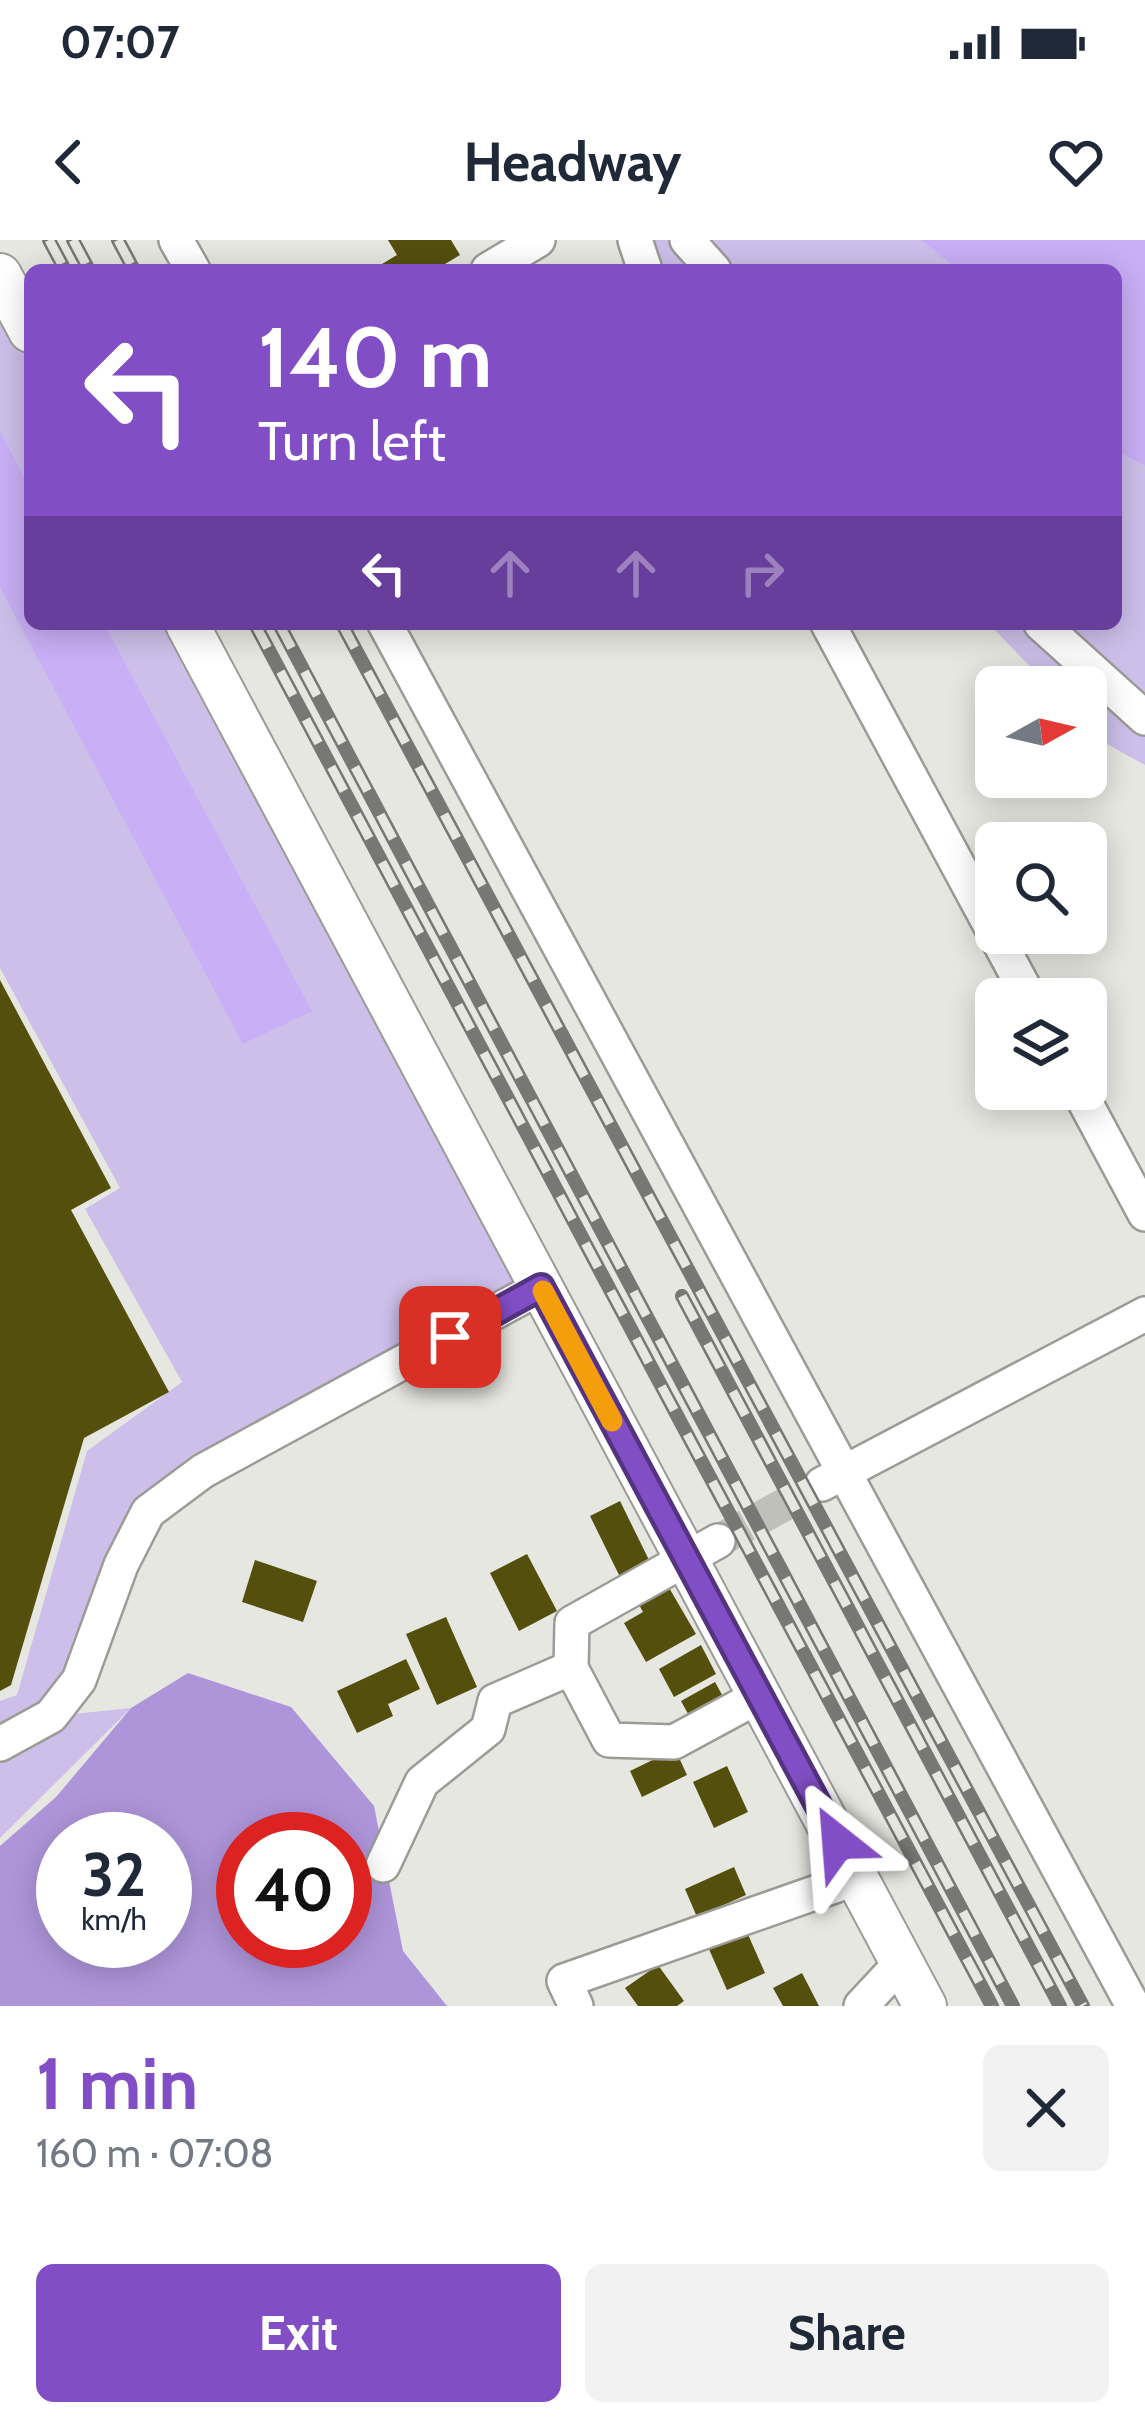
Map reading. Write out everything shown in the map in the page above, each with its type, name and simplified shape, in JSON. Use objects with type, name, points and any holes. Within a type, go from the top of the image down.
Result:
[{"type":"street","points":[[498,264],[538,240]]},
{"type":"street","points":[[687,240],[709,264]]},
{"type":"street","points":[[0,274],[24,320]]},
{"type":"street","points":[[190,630],[541,1287],[702,1550],[759,1696],[925,2006]]},
{"type":"street","points":[[388,630],[832,1478],[1137,2002]]},
{"type":"street","points":[[831,630],[1019,978]]},
{"type":"street","points":[[1048,630],[1145,718]]},
{"type":"street","points":[[1089,1110],[1145,1214]]},
{"type":"street","points":[[0,1744],[51,1716],[79,1680],[121,1565],[148,1512],[202,1471],[541,1287]]},
{"type":"street","points":[[832,1478],[1145,1314]]},
{"type":"street","points":[[702,1550],[572,1623],[571,1668],[610,1740],[674,1742],[759,1696]]},
{"type":"street","points":[[383,1865],[422,1783],[488,1729],[495,1701],[571,1668]]},
{"type":"street","points":[[576,2006],[564,1981],[857,1878]]},
{"type":"street","points":[[861,2006],[902,1962]]},
{"type":"shaded area","points":[[635,240],[1145,240],[1145,765],[1107,744],[1107,666],[1030,666],[995,630],[1122,630],[1122,264],[643,264]]},
{"type":"shaded area","points":[[921,240],[1145,240],[1145,466],[1122,453],[1122,264],[951,264]]},
{"type":"shaded area","points":[[0,275],[24,320],[24,630],[190,630],[533,1292],[141,1526],[53,1716],[131,1708],[0,1838],[0,1701],[17,1695],[87,1451],[182,1382],[85,1209],[120,1188],[0,968]]},
{"type":"shaded area","points":[[0,432],[24,477],[24,630],[107,630],[312,1011],[243,1044],[0,587]]},
{"type":"shaded area","points":[[188,1673],[291,1707],[374,1806],[403,1951],[447,2006],[0,2006],[0,1846],[36,1814],[36,1968],[192,1968],[192,1812],[39,1812],[131,1708]]},
{"type":"building","points":[[388,240],[451,240],[460,255],[445,264],[382,264],[397,255]]},
{"type":"building","points":[[0,980],[111,1188],[71,1210],[169,1392],[84,1438],[11,1685],[0,1691]]},
{"type":"building","points":[[620,1501],[650,1562],[620,1577],[590,1516]]},
{"type":"building","points":[[527,1554],[557,1611],[519,1631],[490,1573]]},
{"type":"building","points":[[255,1560],[317,1581],[303,1622],[242,1602]]},
{"type":"building","points":[[668,1586],[696,1634],[646,1662],[624,1623],[643,1612],[638,1603]]},
{"type":"building","points":[[446,1617],[477,1687],[437,1705],[406,1634]]},
{"type":"building","points":[[701,1645],[716,1674],[674,1697],[659,1669]]},
{"type":"building","points":[[406,1659],[420,1689],[388,1704],[393,1716],[357,1733],[337,1691]]},
{"type":"building","points":[[715,1682],[726,1702],[692,1721],[681,1701]]},
{"type":"building","points":[[675,1749],[687,1775],[642,1797],[630,1771]]},
{"type":"building","points":[[727,1766],[748,1812],[714,1828],[693,1782]]},
{"type":"building","points":[[734,1867],[746,1895],[697,1917],[685,1889]]},
{"type":"building","points":[[746,1930],[765,1973],[727,1990],[708,1947]]},
{"type":"building","points":[[658,1965],[684,2001],[677,2006],[638,2006],[625,1988]]},
{"type":"building","points":[[802,1973],[819,2006],[783,2006],[773,1988]]},
{"type":"tunnel","points":[[718,1541],[822,1484]]},
{"type":"railway","points":[[49,240],[62,264]]},
{"type":"railway","points":[[73,240],[86,264]]},
{"type":"railway","points":[[118,240],[131,264]]},
{"type":"railway","points":[[258,630],[992,2006]]},
{"type":"railway","points":[[282,630],[1013,2006]]},
{"type":"railway","points":[[345,630],[1083,2006]]},
{"type":"railway","points":[[682,1296],[1060,2006]]},
{"type":"slow traffic","points":[[543,1291],[612,1421]]},
{"type":"route","points":[[450,1337],[541,1287],[838,1842]]}]
